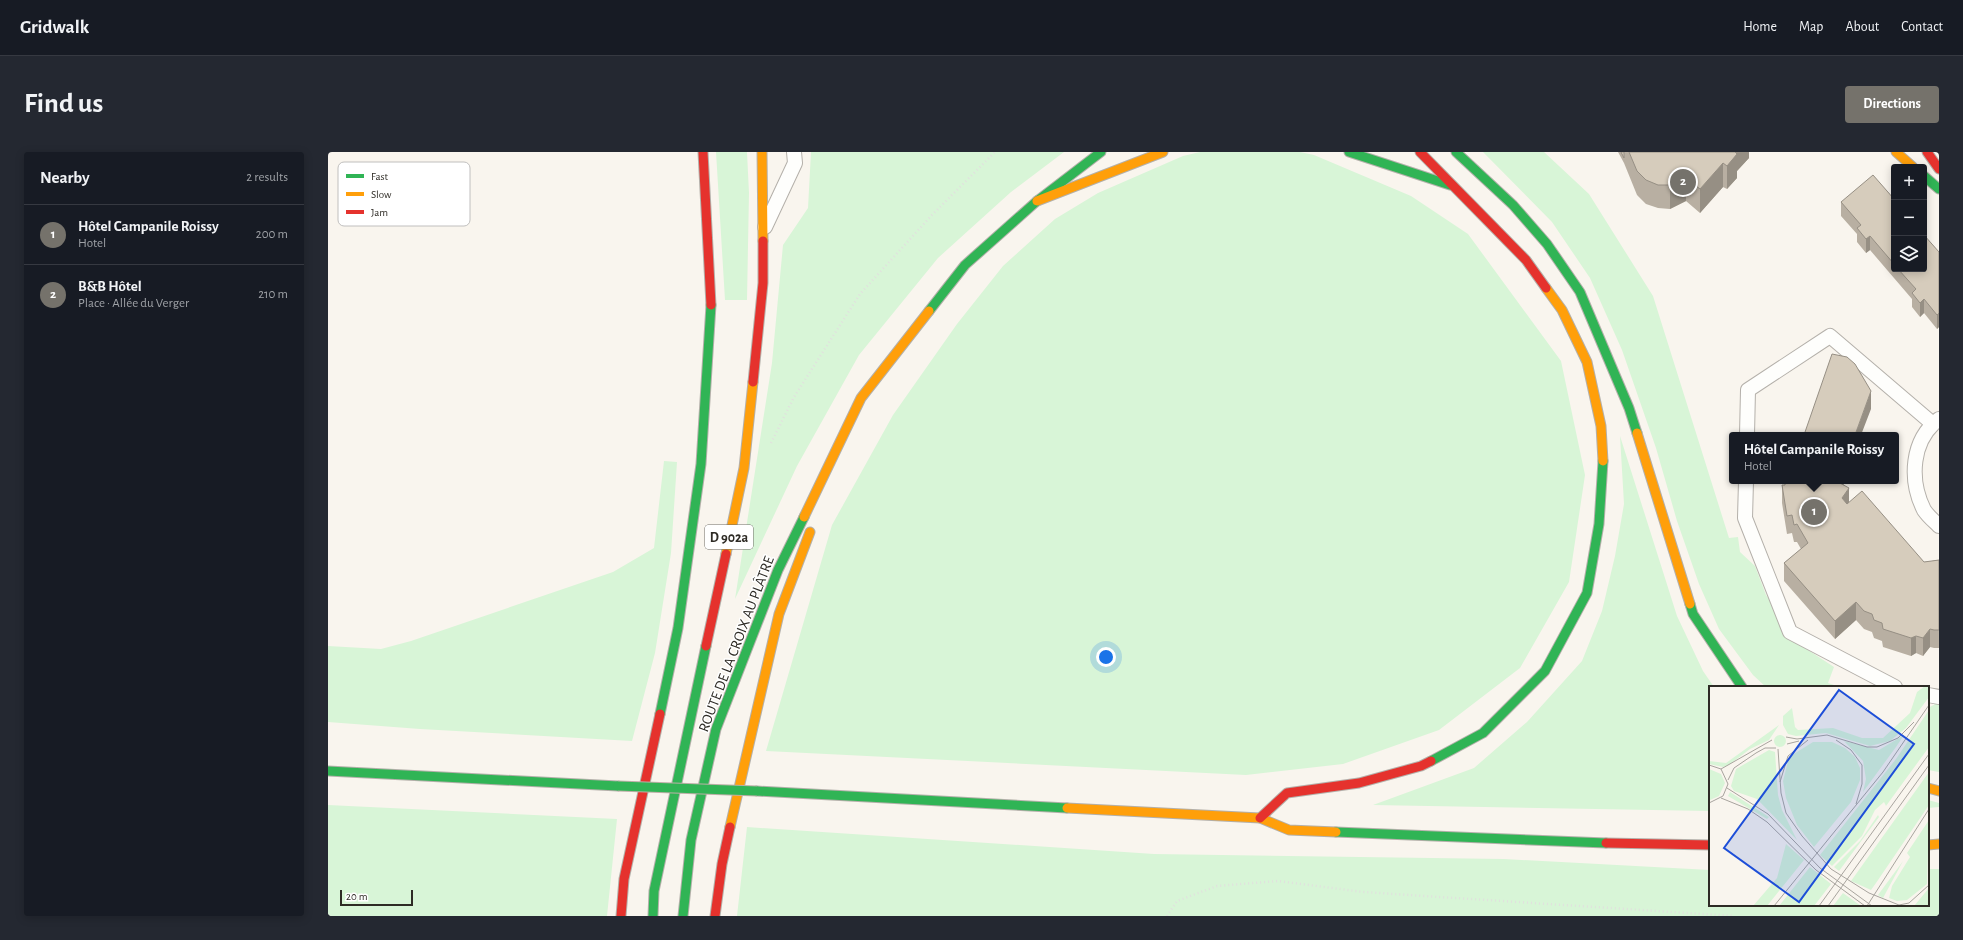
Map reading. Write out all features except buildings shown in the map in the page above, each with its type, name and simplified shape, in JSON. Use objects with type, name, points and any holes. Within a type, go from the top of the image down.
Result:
[{"type":"main road","name":"D 902a","points":[[622,916],[624,878],[678,628],[701,464],[711,312],[703,152]]},
{"type":"main road","name":"D 902a","points":[[653,916],[654,891],[744,468],[763,283],[762,152]]},
{"type":"main road","name":"ROUTE DE LA CROIX AU PLÂTRE","points":[[683,916],[691,840],[716,729],[778,570],[861,398],[966,265],[1037,201],[1102,152]]},
{"type":"main road","points":[[1037,201],[1163,152]]},
{"type":"main road","points":[[1349,152],[1455,187]]},
{"type":"main road","points":[[1260,818],[1287,793],[1359,783],[1421,766],[1483,733],[1545,671],[1587,593],[1600,524],[1603,471],[1601,426],[1587,362],[1562,310],[1526,260],[1420,152]]},
{"type":"main road","points":[[1456,152],[1513,205],[1547,244],[1580,292],[1629,408],[1693,614],[1741,686]]},
{"type":"main road","points":[[1896,152],[1910,164]]},
{"type":"main road","points":[[1927,152],[1939,169]]},
{"type":"main road","points":[[1927,179],[1939,189]]},
{"type":"main road","name":"ROUTE DE LA CROIX AU PLÂTRE","points":[[822,502],[861,398]]},
{"type":"main road","name":"ROUTE DE LA CROIX AU PLÂTRE","points":[[715,916],[722,864],[779,614],[813,525]]},
{"type":"main road","points":[[331,771],[618,786],[757,791],[1260,818],[1289,830],[1606,843],[1709,845]]},
{"type":"main road","points":[[1929,788],[1939,790]]},
{"type":"main road","points":[[1929,845],[1939,844]]},
{"type":"lane","points":[[763,232],[795,163],[794,152]]},
{"type":"lane","points":[[1747,432],[1748,390],[1830,336],[1936,421],[1920,443],[1914,466],[1916,490],[1925,511],[1939,526]]},
{"type":"lane","points":[[1746,484],[1745,518],[1790,632],[1893,686]]},
{"type":"lane","points":[[1929,695],[1939,697]]},
{"type":"path","points":[[1167,916],[1177,901],[1217,886],[1278,881],[1363,892],[1734,916]]},
{"type":"green space","points":[[716,152],[747,152],[749,193],[747,300],[725,300]]},
{"type":"green space","points":[[811,152],[1064,152],[1011,192],[938,258],[859,355],[797,466],[735,599],[772,363],[783,245],[808,208]]},
{"type":"green space","points":[[1200,152],[1300,152],[1314,155],[1411,196],[1468,234],[1561,361],[1585,475],[1569,582],[1520,668],[1439,730],[1343,764],[1246,775],[766,751],[832,525],[893,415],[957,324],[1003,266],[1055,219],[1098,193],[1183,156]]},
{"type":"green space","points":[[1483,152],[1544,152],[1589,194],[1653,296],[1729,538],[1738,537],[1740,552],[1755,566],[1766,595],[1794,635],[1808,650],[1834,667],[1828,683],[1837,686],[1765,686],[1753,675],[1719,629],[1699,584],[1677,521],[1656,448],[1622,350],[1590,278],[1552,222]]},
{"type":"green space","points":[[1620,436],[1677,616],[1703,671],[1713,686],[1709,686],[1709,811],[1373,805],[1474,768],[1527,722],[1582,661],[1602,611],[1615,556],[1624,504]]},
{"type":"green space","points":[[664,461],[677,462],[671,553],[655,653],[632,741],[420,729],[328,722],[328,646],[381,649],[411,641],[613,572],[654,548]]},
{"type":"green space","points":[[1939,702],[1939,772],[1929,770],[1929,707]]},
{"type":"green space","points":[[1929,800],[1939,803],[1939,807],[1929,808]]},
{"type":"green space","points":[[328,805],[617,819],[607,916],[328,916]]},
{"type":"green space","points":[[747,827],[1154,854],[1504,859],[1709,870],[1709,906],[1929,906],[1929,869],[1939,869],[1939,916],[737,916]]},
{"type":"traffic: fast","points":[[929,311],[965,265],[1037,201],[1101,152]]},
{"type":"traffic: fast","points":[[1349,152],[1450,185]]},
{"type":"traffic: fast","points":[[1456,152],[1513,205],[1547,244],[1580,292],[1629,408],[1637,433]]},
{"type":"traffic: fast","points":[[1927,179],[1939,189]]},
{"type":"traffic: fast","points":[[660,714],[678,628],[701,464],[711,305]]},
{"type":"traffic: fast","points":[[1431,761],[1483,733],[1545,671],[1587,593],[1599,524],[1603,461]]},
{"type":"traffic: fast","points":[[683,916],[691,840],[716,729],[778,570],[804,517]]},
{"type":"traffic: fast","points":[[1690,604],[1693,614],[1741,686]]},
{"type":"traffic: fast","points":[[653,916],[654,891],[706,646]]},
{"type":"traffic: fast","points":[[328,771],[618,786]]},
{"type":"traffic: fast","points":[[618,786],[757,791]]},
{"type":"traffic: fast","points":[[757,791],[1067,808]]},
{"type":"traffic: fast","points":[[1336,832],[1606,843]]},
{"type":"traffic: slow","points":[[762,152],[763,241]]},
{"type":"traffic: slow","points":[[1037,201],[1163,152]]},
{"type":"traffic: slow","points":[[1896,152],[1910,164]]},
{"type":"traffic: slow","points":[[1546,288],[1562,310],[1587,362],[1601,426],[1603,461]]},
{"type":"traffic: slow","points":[[804,517],[861,398],[929,311]]},
{"type":"traffic: slow","points":[[726,554],[744,468],[753,382]]},
{"type":"traffic: slow","points":[[1637,433],[1690,604]]},
{"type":"traffic: slow","points":[[730,827],[779,614],[810,532]]},
{"type":"traffic: slow","points":[[1929,788],[1939,791]]},
{"type":"traffic: slow","points":[[1067,808],[1260,818],[1289,830],[1336,832]]},
{"type":"traffic: slow","points":[[1929,845],[1939,844]]},
{"type":"traffic: jam","points":[[703,152],[711,305]]},
{"type":"traffic: jam","points":[[1420,152],[1526,260],[1546,288]]},
{"type":"traffic: jam","points":[[1927,152],[1939,169]]},
{"type":"traffic: jam","points":[[753,382],[763,283],[763,241]]},
{"type":"traffic: jam","points":[[706,646],[726,554]]},
{"type":"traffic: jam","points":[[621,916],[624,879],[660,714]]},
{"type":"traffic: jam","points":[[1260,818],[1287,793],[1359,783],[1421,766],[1431,761]]},
{"type":"traffic: jam","points":[[715,916],[722,864],[730,827]]},
{"type":"traffic: jam","points":[[1606,843],[1709,845]]},
{"type":"place","name":"B&B Hôtel","points":[[1683,182]]},
{"type":"place","name":"Hôtel Campanile Roissy","points":[[1814,512]]}]
